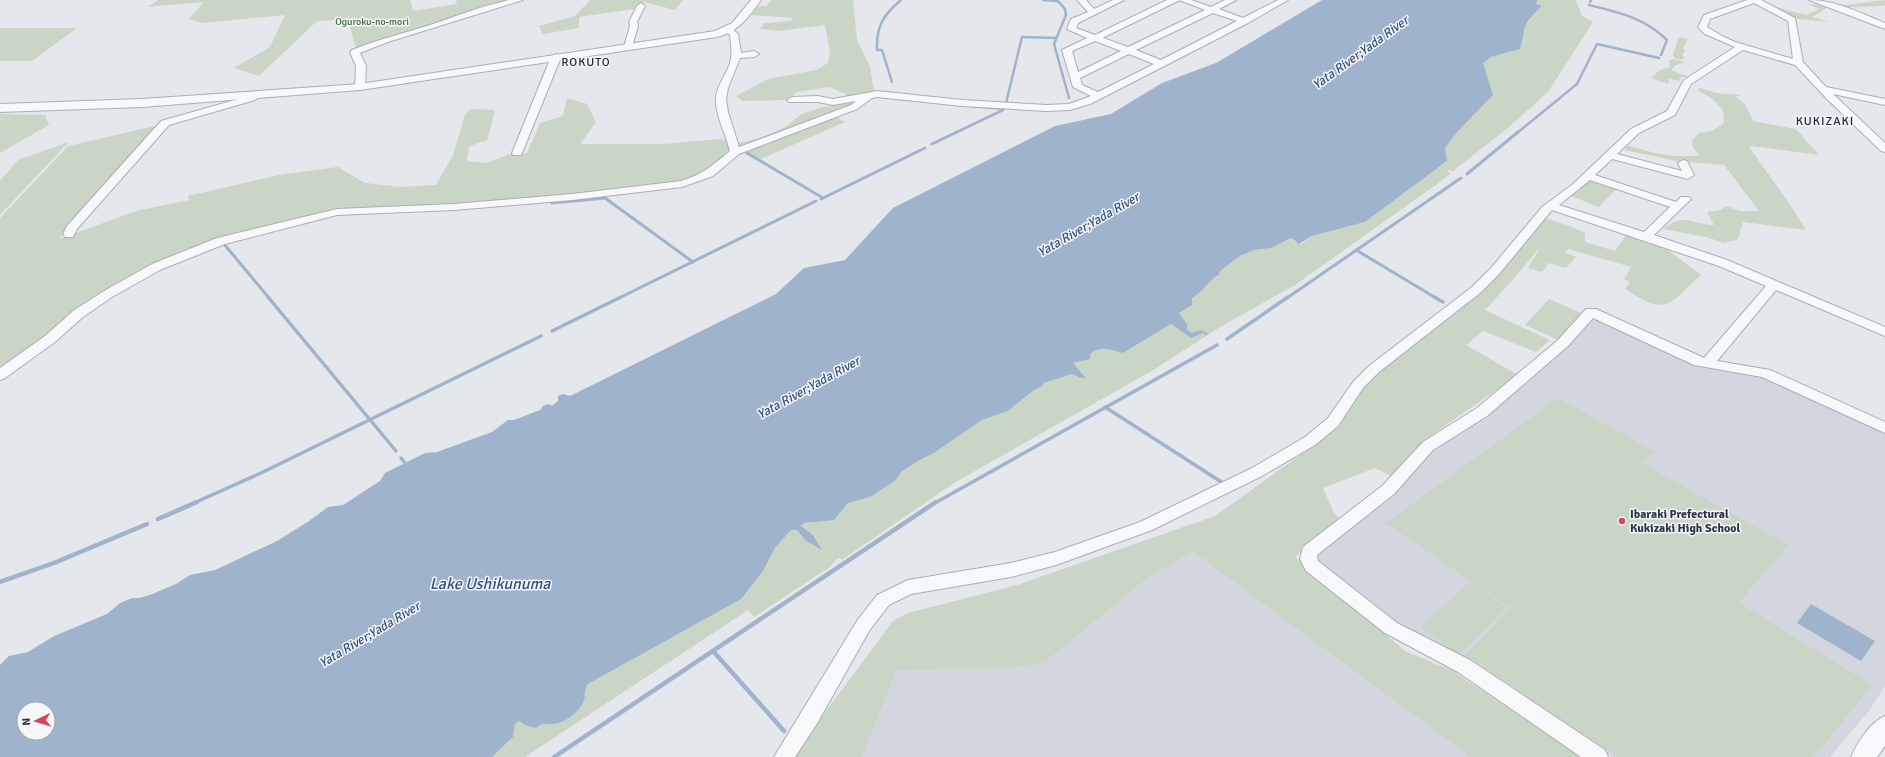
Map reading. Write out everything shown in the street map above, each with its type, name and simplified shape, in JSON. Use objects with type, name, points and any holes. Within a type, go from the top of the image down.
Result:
[{"type":"street","points":[[360,87],[361,66],[355,52],[385,40],[435,26],[479,10],[519,0]]},
{"type":"street","points":[[0,108],[142,103],[360,87],[556,57],[711,36],[729,31],[738,25],[756,0]]},
{"type":"street","points":[[1081,0],[1093,13]]},
{"type":"street","points":[[1120,0],[1074,21],[1071,29],[1161,64]]},
{"type":"street","points":[[1099,96],[1078,87],[1067,50],[1175,0]]},
{"type":"street","points":[[1183,0],[1244,21]]},
{"type":"street","points":[[1075,77],[1232,0]]},
{"type":"street","points":[[1087,102],[1284,0]]},
{"type":"street","points":[[792,100],[810,99],[839,102],[884,94],[962,103],[1051,108],[1070,107],[1107,98],[1294,0]]},
{"type":"street","points":[[1798,63],[1792,20],[1755,0],[1707,17],[1703,24],[1702,28],[1707,33],[1720,39],[1798,63],[1822,89],[1885,150]]},
{"type":"street","points":[[1813,0],[1848,11],[1885,26]]},
{"type":"street","points":[[628,47],[634,26],[633,22],[641,6]]},
{"type":"street","points":[[729,31],[734,34],[736,56],[732,70],[722,91],[721,99],[723,113],[735,152]]},
{"type":"street","points":[[784,757],[811,716],[863,626],[883,600],[908,587],[1011,570],[1056,558],[1146,526],[1224,489],[1289,454],[1323,432],[1333,422],[1358,385],[1374,369],[1420,335],[1476,290],[1513,251],[1546,209],[1588,176],[1635,131],[1671,113],[1687,82],[1743,46]]},
{"type":"street","points":[[736,56],[754,54]]},
{"type":"street","points":[[517,153],[556,57]]},
{"type":"street","points":[[1822,89],[1885,102]]},
{"type":"street","points":[[69,234],[71,228],[165,123],[252,98],[259,94]]},
{"type":"street","points":[[0,375],[50,339],[78,314],[108,294],[172,260],[221,241],[337,212],[454,207],[620,192],[669,186],[699,179],[715,170],[735,152],[854,107],[869,96]]},
{"type":"street","points":[[1609,156],[1688,176],[1689,175],[1683,163]]},
{"type":"street","points":[[1588,176],[1681,202],[1646,236]]},
{"type":"street","points":[[1551,206],[1646,236],[1723,263],[1885,332]]},
{"type":"street","points":[[1707,364],[1775,284]]},
{"type":"street","points":[[1598,757],[1464,666],[1391,628],[1312,566],[1308,559],[1309,552],[1388,490],[1428,446],[1482,412],[1563,343],[1591,312],[1664,347],[1707,364],[1765,374],[1885,428]]},
{"type":"street","points":[[1863,757],[1885,727]]},
{"type":"shaded area","name":"Ibaraki Prefectural Kukizaki High School","points":[[1592,318],[1597,318],[1704,368],[1765,376],[1885,432],[1885,686],[1869,711],[1830,757],[1612,757],[1462,657],[1394,625],[1317,566],[1315,556],[1402,485],[1436,448]]},
{"type":"shaded area","points":[[1193,552],[1472,757],[862,757],[897,670],[1003,669],[1044,663],[1149,577]]},
{"type":"green space","name":"Oguroku-no-mori","points":[[158,0],[410,0],[413,11],[457,4],[456,0],[515,0],[408,31],[356,49],[348,19],[317,21],[259,76],[234,68],[270,47],[285,15],[203,23],[189,19],[204,2],[148,7]]},
{"type":"green space","points":[[590,0],[683,0],[675,10],[644,2],[637,4],[634,9],[579,17],[579,28],[543,34],[539,26],[575,16]]},
{"type":"green space","points":[[772,0],[853,0],[857,40],[870,67],[874,92],[851,106],[726,152],[711,170],[686,181],[603,192],[452,205],[342,210],[163,261],[0,370],[0,218],[68,146],[159,125],[65,229],[60,239],[136,211],[189,200],[188,196],[279,175],[338,167],[365,183],[401,187],[436,185],[453,155],[465,115],[470,109],[495,110],[487,141],[477,143],[469,147],[467,161],[486,163],[510,154],[527,153],[540,123],[563,116],[567,98],[587,104],[596,122],[580,144],[663,144],[721,139],[739,143],[764,137],[785,127],[802,114],[822,107],[846,103],[845,94],[830,87],[797,92],[788,100],[742,101],[736,96],[768,79],[816,70],[828,63],[830,53],[825,25],[778,31],[760,29],[764,23],[791,21],[793,18],[751,15],[758,6],[766,6]]},
{"type":"green space","points":[[1536,0],[1576,0],[1582,16],[1593,22],[1548,92],[1508,128],[1453,171],[1448,170],[1448,172],[1451,173],[1440,182],[1295,285],[1220,327],[1155,369],[954,483],[843,559],[838,558],[831,566],[754,617],[748,610],[525,757],[492,757],[513,737],[515,723],[520,721],[536,728],[545,723],[554,724],[586,694],[588,684],[740,599],[763,571],[775,548],[791,530],[797,530],[806,541],[822,550],[813,535],[801,526],[804,523],[815,522],[839,514],[848,503],[870,497],[896,480],[901,472],[934,453],[982,420],[1008,411],[1034,390],[1041,387],[1044,383],[1072,374],[1081,378],[1085,375],[1080,372],[1073,363],[1091,357],[1091,353],[1099,349],[1107,349],[1123,353],[1171,324],[1191,338],[1203,333],[1201,330],[1192,334],[1187,330],[1187,324],[1179,313],[1191,305],[1192,298],[1219,276],[1220,271],[1240,256],[1254,250],[1271,248],[1291,238],[1295,242],[1302,244],[1312,236],[1365,222],[1447,161],[1444,148],[1458,131],[1483,63],[1490,57],[1520,49],[1525,27],[1542,6],[1536,4]]},
{"type":"green space","points":[[1885,0],[1885,5],[1881,6],[1849,7],[1859,13],[1838,6]]},
{"type":"green space","points":[[1808,4],[1830,6],[1812,17],[1829,22],[1798,19],[1772,6],[1806,15],[1819,9]]},
{"type":"green space","points":[[0,28],[77,28],[32,61],[0,61]]},
{"type":"green space","points":[[1679,37],[1688,39],[1683,48],[1685,51],[1682,55],[1685,57],[1682,60],[1675,58],[1673,55]]},
{"type":"green space","points":[[1673,59],[1685,62],[1676,65],[1671,70],[1689,77],[1681,77],[1680,81],[1669,79],[1668,84],[1651,78],[1660,70],[1670,67],[1669,61]]},
{"type":"green space","points":[[1700,88],[1716,93],[1740,95],[1736,97],[1745,104],[1753,121],[1796,129],[1819,155],[1752,146],[1749,147],[1789,203],[1806,230],[1743,222],[1738,239],[1724,243],[1706,237],[1663,229],[1676,221],[1682,220],[1714,225],[1707,212],[1720,210],[1727,206],[1740,211],[1759,211],[1724,165],[1676,161],[1625,150],[1626,145],[1671,155],[1699,155],[1693,147],[1692,140],[1699,133],[1712,131],[1724,123],[1723,110],[1711,98],[1697,90]]},
{"type":"green space","points":[[0,114],[45,115],[49,125],[0,153]]},
{"type":"green space","points":[[837,117],[845,122],[761,159],[746,151]]},
{"type":"green space","points":[[69,142],[0,215],[0,181],[18,160]]},
{"type":"green space","points":[[1590,178],[1617,188],[1599,207],[1571,196]]},
{"type":"green space","points":[[1544,218],[1567,225],[1585,233],[1585,242],[1615,251],[1626,235],[1660,244],[1701,275],[1674,300],[1666,304],[1659,305],[1639,298],[1625,289],[1630,282],[1624,279],[1631,267],[1568,249],[1564,252],[1576,257],[1566,268],[1549,263],[1542,272],[1528,268],[1541,246],[1485,310],[1550,340],[1536,352],[1483,331],[1466,345],[1518,375],[1423,441],[1393,477],[1375,468],[1323,488],[1334,513],[1339,518],[1295,557],[1405,651],[1453,671],[1581,757],[1471,757],[1193,552],[1149,577],[1044,663],[1003,669],[897,670],[862,757],[792,757],[893,621],[908,613],[1017,585],[1215,516],[1328,435],[1362,386],[1478,292]]},
{"type":"green space","points":[[1549,299],[1581,313],[1558,340],[1525,325]]},
{"type":"green space","points":[[1558,398],[1654,451],[1642,463],[1788,545],[1739,603],[1872,685],[1814,757],[1618,757],[1465,655],[1510,608],[1386,523]]},
{"type":"green space","points":[[1470,582],[1507,608],[1461,653],[1452,650],[1421,627]]},
{"type":"water","name":"Lake Ushikunuma","points":[[1322,0],[1537,0],[1536,4],[1542,6],[1525,26],[1520,49],[1491,57],[1483,63],[1493,95],[1458,131],[1445,148],[1447,161],[1365,222],[1312,236],[1299,244],[1291,238],[1271,248],[1254,250],[1240,256],[1220,271],[1219,275],[1192,298],[1192,305],[1179,313],[1187,324],[1187,330],[1192,333],[1201,330],[1209,334],[1206,335],[1203,333],[1191,338],[1171,324],[1123,353],[1107,349],[1099,349],[1091,353],[1090,359],[1073,363],[1086,378],[1081,378],[1072,374],[1044,383],[1041,387],[1034,390],[1008,411],[982,420],[934,453],[901,472],[896,480],[870,497],[848,503],[834,520],[804,523],[801,526],[813,535],[822,550],[806,541],[797,530],[791,530],[775,548],[763,571],[741,599],[588,684],[582,705],[566,720],[554,724],[543,724],[536,728],[525,725],[519,721],[515,724],[513,737],[492,757],[0,757],[0,665],[9,656],[28,652],[54,636],[107,614],[120,603],[132,598],[150,595],[176,584],[190,575],[215,570],[277,541],[328,507],[343,505],[380,481],[385,473],[425,453],[437,452],[492,432],[508,420],[514,420],[540,410],[547,404],[554,406],[553,405],[558,401],[558,396],[563,394],[570,396],[776,294],[804,268],[845,260],[893,208],[1055,126],[1111,114],[1162,83],[1216,63]]},
{"type":"water","points":[[1811,604],[1875,641],[1861,661],[1797,623]]},
{"type":"waterway","points":[[892,82],[882,50],[877,50],[877,42],[879,28],[885,16],[901,0]]},
{"type":"waterway","points":[[1043,0],[1058,1]]},
{"type":"waterway","points":[[1058,1],[1065,9],[1066,15],[1054,44],[1069,98]]},
{"type":"waterway","points":[[1589,5],[1621,13],[1640,21],[1659,32],[1667,40],[1661,55]]},
{"type":"waterway","points":[[1006,103],[1022,37],[1056,38]]},
{"type":"waterway","points":[[1517,133],[1577,84],[1597,44],[1659,58]]},
{"type":"waterway","points":[[971,106],[1004,109]]},
{"type":"waterway","points":[[955,133],[1003,110]]},
{"type":"waterway","points":[[932,144],[957,132]]},
{"type":"waterway","points":[[1467,174],[1518,132]]},
{"type":"waterway","points":[[821,199],[925,148]]},
{"type":"waterway","points":[[747,153],[823,198]]},
{"type":"waterway","points":[[1356,250],[1461,178]]},
{"type":"waterway","points":[[552,203],[605,198],[693,262]]},
{"type":"waterway","points":[[693,262],[816,201]]},
{"type":"waterway","points":[[224,244],[269,298]]},
{"type":"waterway","points":[[1287,298],[1356,250]]},
{"type":"waterway","points":[[1356,250],[1436,298]]},
{"type":"waterway","points":[[619,298],[693,262]]},
{"type":"waterway","points":[[268,297],[370,420]]},
{"type":"waterway","points":[[552,331],[621,297]]},
{"type":"waterway","points":[[1227,339],[1288,297]]},
{"type":"waterway","points":[[1434,297],[1443,302]]},
{"type":"waterway","points":[[370,420],[541,336]]},
{"type":"waterway","points":[[1106,407],[1217,345]]},
{"type":"waterway","points":[[935,503],[1106,407]]},
{"type":"waterway","points":[[1106,407],[1223,483]]},
{"type":"waterway","points":[[194,503],[261,473],[370,420]]},
{"type":"waterway","points":[[370,420],[396,451]]},
{"type":"waterway","points":[[401,458],[405,463]]},
{"type":"waterway","points":[[158,519],[197,502]]},
{"type":"waterway","points":[[554,757],[936,502]]},
{"type":"waterway","points":[[0,582],[54,563],[147,524]]},
{"type":"waterway","points":[[713,651],[784,731]]},
{"type":"place","name":"Ibaraki Prefectural Kukizaki High School","points":[[1622,521]]},
{"type":"district","name":"ROKUTO","points":[[586,62]]},
{"type":"district","name":"KUKIZAKI","points":[[1825,121]]},
{"type":"water label","name":"Yata River;Yada River","points":[[1360,52]]},
{"type":"water label","name":"Yata River;Yada River","points":[[1088,224]]},
{"type":"water label","name":"Yata River;Yada River","points":[[808,387]]},
{"type":"water label","name":"Yata River;Yada River","points":[[369,634]]}]
